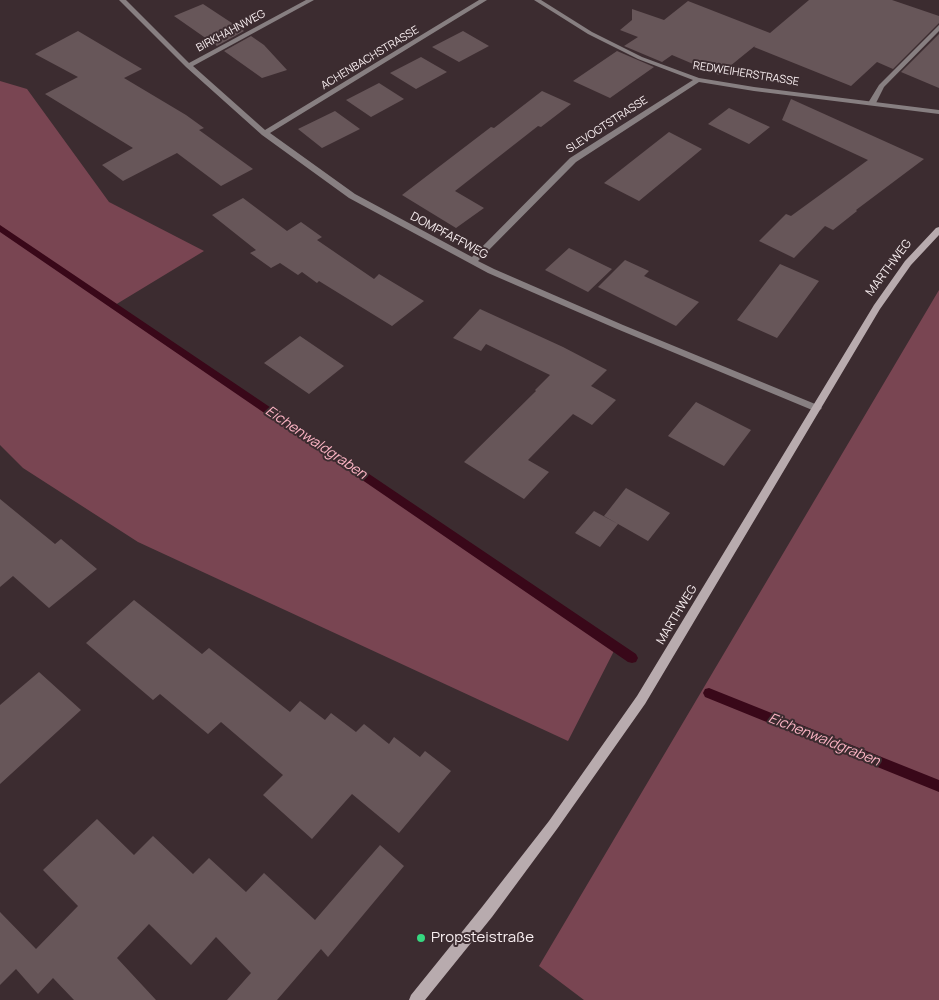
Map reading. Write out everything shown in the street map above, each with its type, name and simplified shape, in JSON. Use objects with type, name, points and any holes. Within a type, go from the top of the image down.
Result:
[{"type":"main road","name":"MARTHWEG","points":[[416,1000],[535,849],[641,700],[887,292],[918,250],[939,230]]},
{"type":"street","name":"DOMPFAFFWEG","points":[[122,0],[188,66],[265,133],[352,196],[472,262],[620,327],[816,408]]},
{"type":"street","name":"BIRKHAHNWEG","points":[[188,66],[311,0]]},
{"type":"street","name":"ACHENBACHSTRASSE","points":[[265,133],[484,0]]},
{"type":"street","name":"REDWEIHERSTRASSE","points":[[540,1],[590,33],[640,58],[698,80],[939,112]]},
{"type":"street","points":[[872,104],[881,86],[939,27]]},
{"type":"street","name":"SLEVOGTSTRASSE","points":[[472,262],[573,160],[698,80]]},
{"type":"shaded area","points":[[0,81],[27,89],[109,202],[204,251],[115,305],[617,645],[568,741],[138,542],[23,468],[0,445]]},
{"type":"shaded area","points":[[939,290],[939,1000],[584,1000],[539,966]]},
{"type":"building","points":[[809,0],[892,0],[939,16],[939,23],[893,69],[877,62],[851,86],[754,47],[756,45],[719,75],[672,55],[662,62],[624,46],[638,37],[620,30],[632,20],[632,9],[664,20],[688,1],[770,33]]},
{"type":"building","points":[[203,4],[244,31],[217,46],[174,16]]},
{"type":"building","points":[[78,31],[142,69],[124,78],[186,115],[204,128],[199,130],[253,169],[221,186],[177,153],[123,181],[102,165],[133,148],[45,94],[78,77],[35,54]]},
{"type":"building","points":[[463,31],[489,46],[459,62],[432,47]]},
{"type":"building","points":[[939,34],[939,88],[901,72]]},
{"type":"building","points":[[251,36],[264,45],[287,70],[262,78],[224,51]]},
{"type":"building","points":[[617,51],[654,67],[610,98],[573,81]]},
{"type":"building","points":[[421,57],[447,72],[416,89],[390,73]]},
{"type":"building","points":[[379,83],[404,99],[371,117],[346,100]]},
{"type":"building","points":[[542,91],[571,104],[541,127],[538,126],[455,191],[484,208],[456,228],[402,195],[491,127],[494,128]]},
{"type":"building","points":[[791,99],[924,159],[856,210],[833,230],[825,226],[794,258],[759,241],[786,214],[791,216],[868,160],[782,120]]},
{"type":"building","points":[[729,108],[770,127],[749,144],[708,124]]},
{"type":"building","points":[[335,111],[360,129],[322,148],[298,129]]},
{"type":"building","points":[[669,132],[702,149],[639,201],[604,183]]},
{"type":"building","points":[[243,198],[287,231],[301,222],[322,237],[317,240],[374,279],[379,274],[424,301],[392,326],[319,281],[317,283],[302,272],[298,275],[280,263],[271,268],[250,253],[256,250],[212,215]]},
{"type":"building","points":[[569,248],[612,269],[588,292],[545,270]]},
{"type":"building","points":[[625,260],[649,271],[644,276],[699,302],[676,326],[598,287]]},
{"type":"building","points":[[780,264],[819,281],[777,338],[737,320]]},
{"type":"building","points":[[480,309],[563,347],[607,370],[591,386],[616,400],[592,425],[573,414],[528,460],[549,472],[524,499],[464,462],[550,375],[486,344],[481,351],[453,338]]},
{"type":"building","points":[[300,336],[344,366],[309,394],[264,363]]},
{"type":"building","points":[[696,402],[751,430],[724,466],[668,436]]},
{"type":"building","points":[[626,488],[670,513],[648,541],[604,516]]},
{"type":"building","points":[[0,499],[55,544],[61,539],[97,569],[49,608],[13,576],[0,587]]},
{"type":"building","points":[[594,511],[618,524],[600,547],[575,533]]},
{"type":"building","points":[[134,600],[202,654],[209,648],[290,712],[300,701],[325,720],[331,713],[356,732],[364,724],[389,744],[394,737],[420,757],[425,751],[451,771],[399,833],[352,794],[312,839],[263,795],[283,775],[221,722],[208,734],[160,694],[153,700],[86,643]]},
{"type":"building","points":[[39,672],[81,710],[0,784],[0,705]]},
{"type":"building","points":[[97,819],[134,855],[153,836],[193,874],[209,858],[246,892],[264,873],[315,920],[380,845],[404,866],[328,957],[321,949],[277,1000],[227,1000],[251,973],[216,937],[191,965],[149,924],[117,958],[156,1000],[74,1000],[53,978],[38,994],[16,969],[0,985],[0,912],[36,949],[78,906],[43,870]]},
{"type":"waterway","name":"Eichenwaldgraben","points":[[0,228],[632,658]]},
{"type":"waterway","name":"Eichenwaldgraben","points":[[709,693],[939,786]]},
{"type":"place","name":"Propsteistraße","points":[[421,938]]}]
